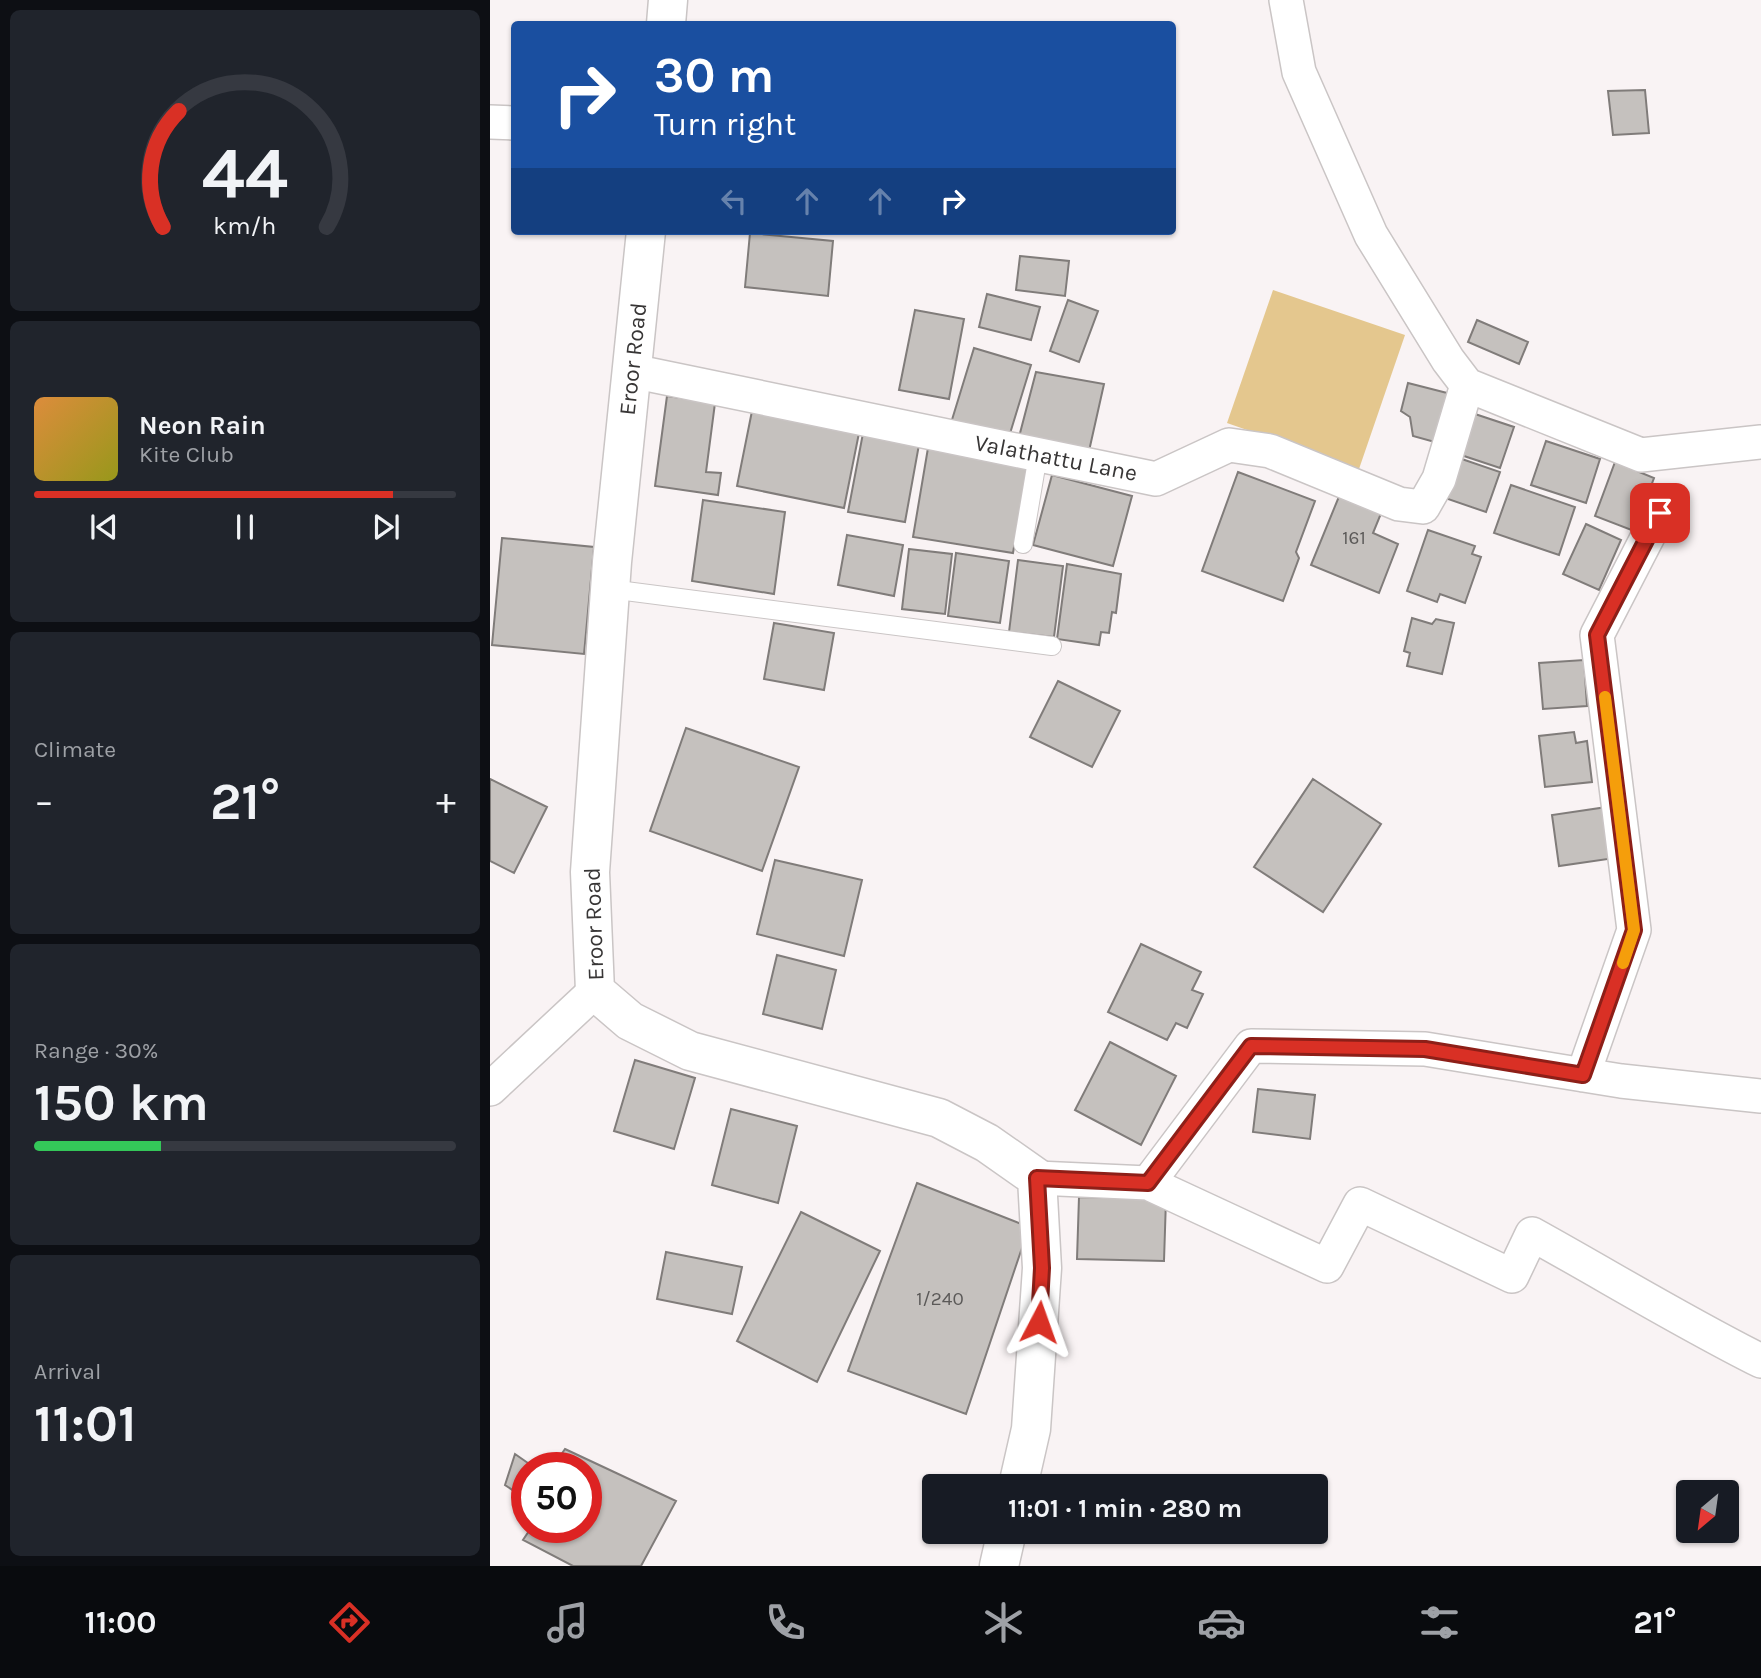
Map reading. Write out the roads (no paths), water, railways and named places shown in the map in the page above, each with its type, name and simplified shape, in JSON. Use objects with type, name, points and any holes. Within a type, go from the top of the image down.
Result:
[{"type":"main road","points":[[666,21],[668,0]]},
{"type":"main road","name":"Eroor Road","points":[[646,235],[610,589],[590,872],[595,991],[630,1021],[690,1051],[939,1118],[987,1143],[1037,1178]]},
{"type":"main road","points":[[1021,1474],[1031,1429],[1042,1268],[1037,1178]]},
{"type":"main road","points":[[999,1566],[1004,1544]]},
{"type":"street","points":[[1286,0],[1299,72],[1371,235],[1448,360],[1467,385],[1641,455],[1761,442]]},
{"type":"street","points":[[490,122],[511,123]]},
{"type":"street","name":"Valathattu Lane","points":[[632,371],[1156,479],[1229,445],[1270,451],[1399,504],[1423,507],[1439,479],[1467,385]]},
{"type":"street","points":[[1583,1075],[1634,930],[1597,635],[1660,513]]},
{"type":"street","points":[[490,1089],[595,991]]},
{"type":"street","points":[[1148,1183],[1251,1046],[1425,1049],[1583,1075],[1761,1097]]},
{"type":"street","points":[[1037,1178],[1148,1183],[1327,1266],[1360,1204],[1512,1276],[1532,1234],[1653,1300],[1695,1328],[1761,1361]]},
{"type":"lane","points":[[1023,544],[1038,455]]},
{"type":"lane","points":[[610,589],[1052,646]]}]
